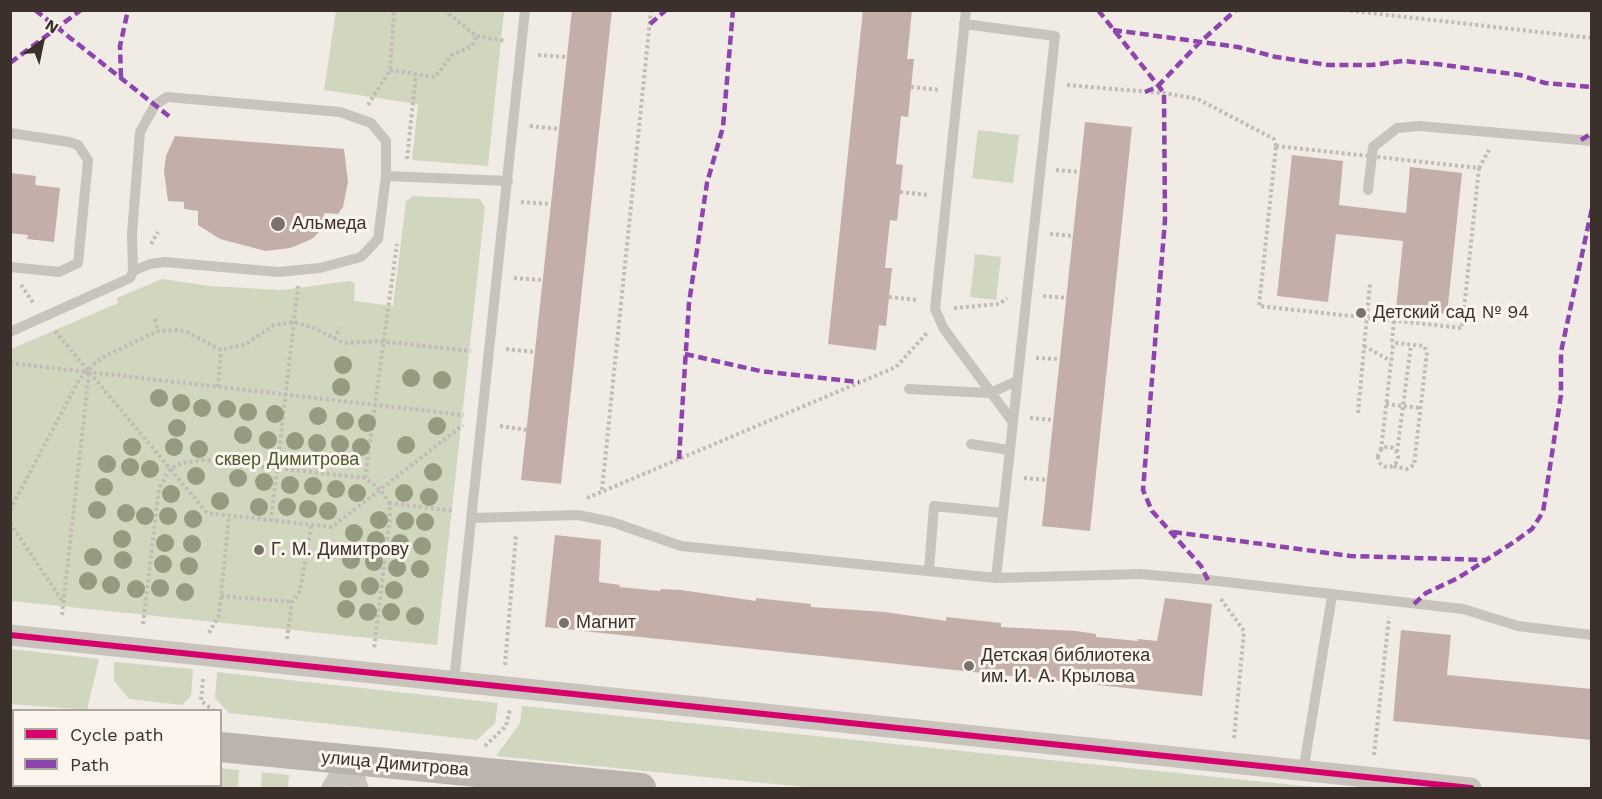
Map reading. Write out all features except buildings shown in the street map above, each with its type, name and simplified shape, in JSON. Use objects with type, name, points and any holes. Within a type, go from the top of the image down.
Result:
[{"type":"street","points":[[10,635],[1471,789]]},
{"type":"street","name":"улица Димитрова","points":[[222,747],[354,775],[641,789]]},
{"type":"street","points":[[332,789],[354,775]]},
{"type":"lane","points":[[454,681],[525,10]]},
{"type":"lane","points":[[966,10],[945,198],[936,310],[990,393],[1012,422]]},
{"type":"lane","points":[[964,24],[1055,36],[996,578]]},
{"type":"lane","points":[[10,332],[130,278],[134,271],[132,234],[140,132],[155,105],[167,97],[340,112],[371,123],[386,141],[386,176],[378,239],[371,249],[342,264],[298,271],[257,272],[165,262],[150,264],[134,271]]},
{"type":"lane","points":[[1368,190],[1373,147],[1383,136],[1397,128],[1409,126],[1592,141]]},
{"type":"lane","points":[[10,133],[78,145],[88,160],[78,263],[59,272],[10,267]]},
{"type":"lane","points":[[386,176],[508,181]]},
{"type":"lane","points":[[909,389],[990,393],[1017,381]]},
{"type":"lane","points":[[971,444],[1009,450]]},
{"type":"lane","points":[[929,570],[934,507],[1003,513]]},
{"type":"lane","points":[[472,518],[578,515],[612,522],[681,546],[996,578],[1140,574],[1208,580],[1332,596],[1463,609],[1518,626],[1592,635]]},
{"type":"lane","points":[[1303,772],[1332,596]]},
{"type":"path","points":[[360,119],[390,70],[394,10]]},
{"type":"path","points":[[444,10],[476,36],[522,44]]},
{"type":"path","points":[[602,490],[651,10]]},
{"type":"path","points":[[1344,10],[1592,38]]},
{"type":"path","points":[[390,70],[435,77],[452,55],[472,46],[476,36]]},
{"type":"path","points":[[405,177],[416,74]]},
{"type":"path","points":[[1051,84],[1187,96],[1198,99],[1274,139],[1276,146],[1259,306],[1462,328],[1479,168],[1276,146]]},
{"type":"path","points":[[911,87],[956,92]]},
{"type":"path","points":[[900,192],[945,198]]},
{"type":"path","points":[[153,228],[163,236]]},
{"type":"path","points":[[365,478],[386,341],[397,240]]},
{"type":"path","points":[[271,521],[298,271]]},
{"type":"path","points":[[1358,413],[1370,283]]},
{"type":"path","points":[[889,297],[936,310],[999,304],[1028,285]]},
{"type":"path","points":[[578,515],[588,496],[896,367],[936,310]]},
{"type":"path","points":[[155,319],[158,331]]},
{"type":"path","points":[[1394,321],[1392,340],[1395,344],[1381,450],[1378,456],[1380,463],[1386,467],[1407,469],[1414,465],[1427,351],[1424,346],[1395,344]]},
{"type":"path","points":[[10,510],[79,380],[107,354],[158,331],[179,330],[189,333],[221,350],[246,344],[274,325],[294,322],[314,328],[334,339],[354,344],[386,341],[475,351]]},
{"type":"path","points":[[334,339],[340,328]]},
{"type":"path","points":[[54,329],[207,513],[332,527],[467,422]]},
{"type":"path","points":[[1393,466],[1398,459],[1411,345]]},
{"type":"path","points":[[1364,346],[1391,361]]},
{"type":"path","points":[[218,387],[221,350]]},
{"type":"path","points":[[10,363],[467,416]]},
{"type":"path","points":[[62,615],[89,372]]},
{"type":"path","points":[[1386,404],[1421,408]]},
{"type":"path","points":[[1381,450],[1387,446],[1397,452]]},
{"type":"path","points":[[143,624],[159,488],[170,469],[182,463],[204,460],[365,478],[380,489],[389,503],[374,649]]},
{"type":"path","points":[[389,503],[457,511],[472,518]]},
{"type":"path","points":[[505,665],[516,549],[516,516]]},
{"type":"path","points":[[219,615],[229,517]]},
{"type":"path","points":[[10,523],[63,603]]},
{"type":"path","points":[[287,639],[291,602],[300,591],[310,526]]},
{"type":"path","points":[[1208,580],[1244,631],[1234,740]]},
{"type":"path","points":[[221,596],[291,602]]},
{"type":"path","points":[[1374,754],[1391,602]]},
{"type":"green space","points":[[336,11],[504,11],[488,166],[412,160],[418,104],[324,90]]},
{"type":"green space","points":[[978,130],[1019,135],[1013,183],[972,178]]},
{"type":"green space","name":"сквер Димитрова","points":[[413,196],[480,199],[485,207],[437,645],[11,601],[11,349],[118,303],[117,298],[162,279],[210,286],[282,290],[350,281],[355,283],[354,301],[393,306],[406,201]]},
{"type":"green space","points":[[975,254],[1001,257],[996,300],[970,297]]},
{"type":"green space","points":[[11,649],[99,659],[87,709],[11,704]]},
{"type":"green space","points":[[114,662],[193,669],[191,696],[182,705],[129,699],[114,681]]},
{"type":"green space","points":[[217,672],[498,703],[495,723],[477,740],[229,713],[215,698]]},
{"type":"green space","points":[[522,706],[1324,788],[814,788],[496,756],[520,723]]},
{"type":"green space","points":[[11,746],[12,787],[222,787],[222,768],[239,770],[238,788],[11,788]]},
{"type":"green space","points":[[262,772],[289,775],[288,788],[261,788]]},
{"type":"marked path","points":[[35,10],[170,117]]},
{"type":"marked path","points":[[10,63],[81,10]]},
{"type":"marked path","points":[[121,77],[120,46],[128,10]]},
{"type":"marked path","points":[[650,24],[666,10]]},
{"type":"marked path","points":[[679,459],[689,303],[707,183],[723,127],[733,10]]},
{"type":"marked path","points":[[1098,10],[1164,93],[1165,220],[1143,490],[1152,511],[1201,566],[1208,580]]},
{"type":"marked path","points":[[1145,92],[1157,87],[1199,43],[1236,10]]},
{"type":"marked path","points":[[1113,30],[1238,47],[1276,57],[1328,65],[1372,65],[1403,61],[1520,75],[1545,83],[1592,87]]},
{"type":"marked path","points":[[1581,140],[1592,133]]},
{"type":"marked path","points":[[1414,604],[1426,593],[1458,578],[1514,542],[1532,529],[1543,512],[1561,395],[1561,352],[1592,208]]},
{"type":"marked path","points":[[685,354],[760,371],[859,382]]},
{"type":"marked path","points":[[1173,532],[1350,556],[1485,560]]},
{"type":"cycle path","points":[[10,635],[1471,788]]},
{"type":"place","name":"Альмеда","points":[[278,224]]},
{"type":"place","name":"Детский сад № 94","points":[[1361,313]]},
{"type":"place","name":"Г. М. Димитрову","points":[[259,550]]},
{"type":"place","name":"Магнит","points":[[564,623]]},
{"type":"place","name":"Детская библиотека им. И. А. Крылова","points":[[969,666]]}]
